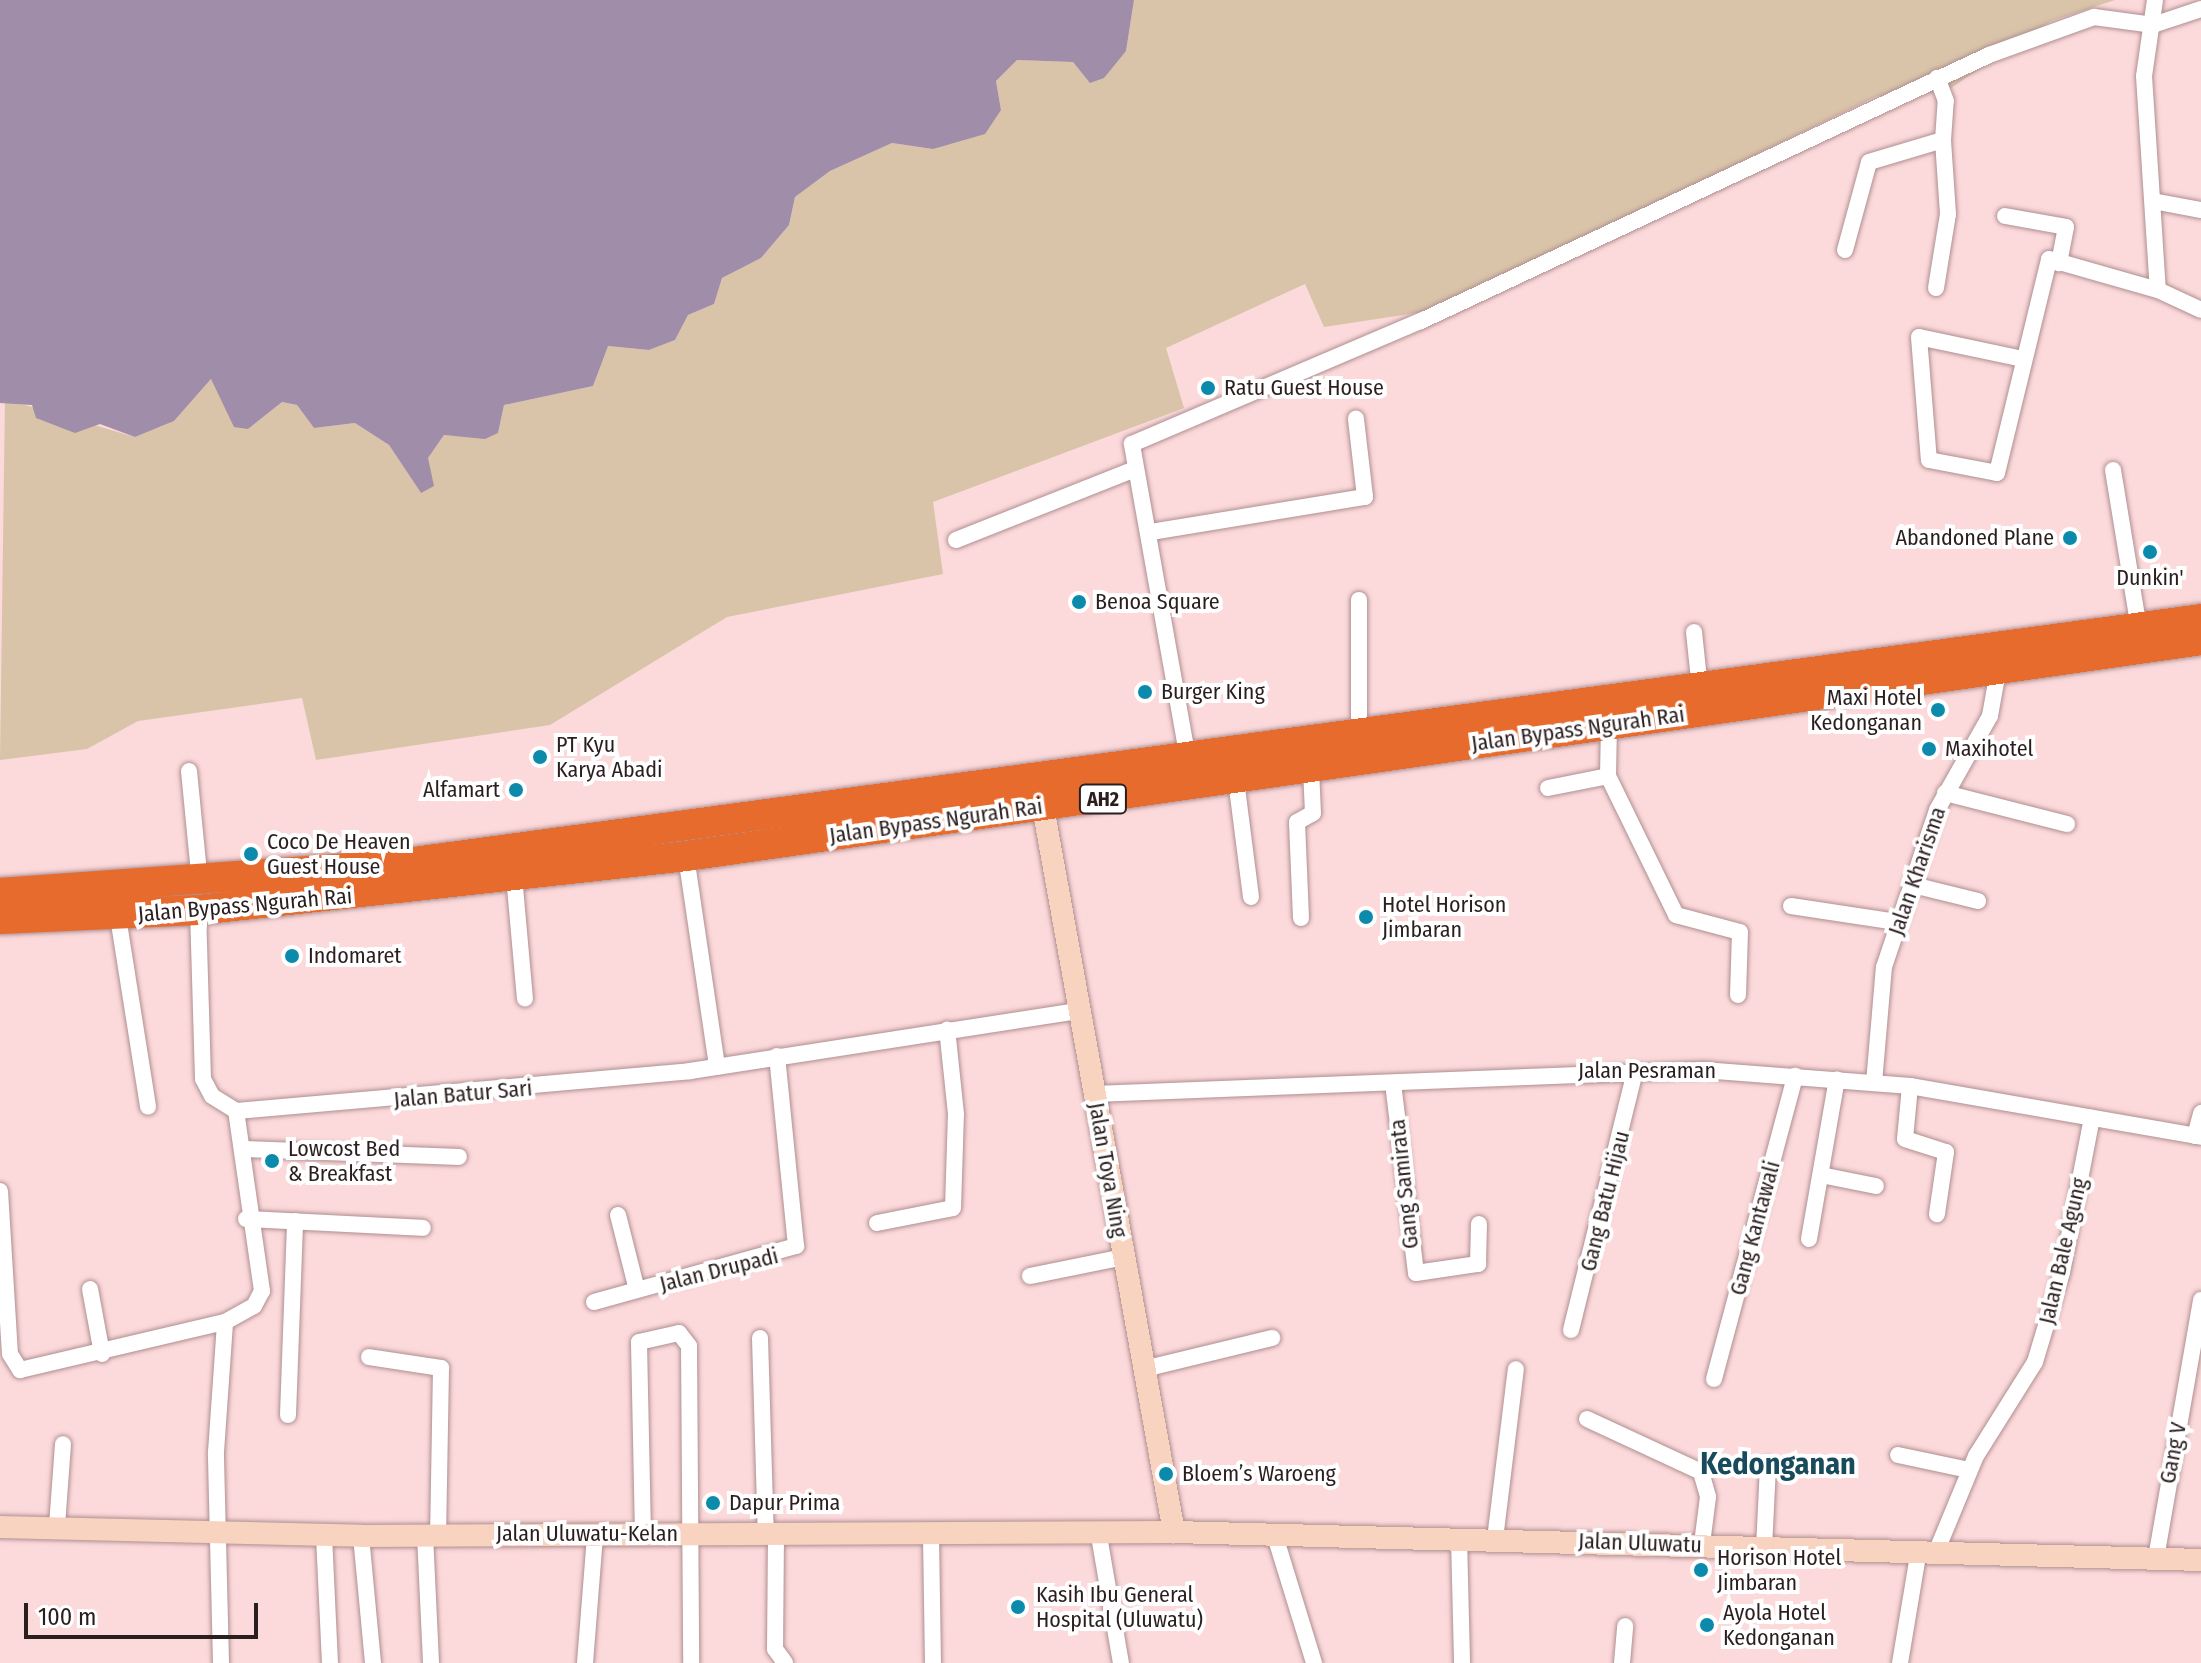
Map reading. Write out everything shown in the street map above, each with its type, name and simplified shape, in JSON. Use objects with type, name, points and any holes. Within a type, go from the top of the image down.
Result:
[{"type":"highway","name":"Jalan Bypass Ngurah Rai","points":[[0,919],[118,917],[199,897],[392,865],[1041,793],[1236,780],[1609,724],[2201,619]]},
{"type":"highway","name":"Jalan Bypass Ngurah Rai","points":[[1880,677],[1998,671],[2201,640]]},
{"type":"highway","name":"Jalan Bypass Ngurah Rai","points":[[0,893],[199,897],[514,876],[686,856],[1041,793],[1188,759],[1700,689],[1827,684]]},
{"type":"street","points":[[2155,0],[2144,76],[2158,202],[2158,290]]},
{"type":"street","points":[[1188,759],[1151,532],[1133,470],[1130,447],[1149,432],[1421,321],[1937,78],[2094,17],[2153,25],[2200,8]]},
{"type":"street","points":[[1936,288],[1948,214],[1943,140],[1946,101],[1937,78]]},
{"type":"street","points":[[1845,250],[1869,162],[1943,140]]},
{"type":"street","points":[[2158,202],[2201,210]]},
{"type":"street","points":[[2005,216],[2066,227],[2059,263]]},
{"type":"street","points":[[2023,359],[1919,337],[1929,460],[1997,473],[2049,259],[2158,290],[2201,310]]},
{"type":"street","points":[[1151,532],[1365,497],[1356,419]]},
{"type":"street","points":[[956,540],[1133,470]]},
{"type":"street","points":[[2113,470],[2139,628]]},
{"type":"street","points":[[1359,600],[1359,736]]},
{"type":"street","points":[[1694,632],[1700,689]]},
{"type":"street","name":"Jalan Kharisma","points":[[1874,1083],[1878,994],[1897,922],[1945,793],[1990,716],[1998,671]]},
{"type":"street","points":[[1609,724],[1608,776],[1676,915],[1740,932],[1738,995]]},
{"type":"street","points":[[1301,918],[1297,822],[1313,813],[1311,769]]},
{"type":"street","points":[[0,1191],[13,1364],[24,1371],[225,1322],[254,1306],[262,1291],[246,1219],[245,1149],[236,1111],[212,1096],[203,1079],[199,897],[189,771]]},
{"type":"street","points":[[1548,788],[1608,776]]},
{"type":"street","points":[[1236,780],[1251,897]]},
{"type":"street","name":"Jalan Toya Ning","points":[[1041,793],[1174,1532]]},
{"type":"street","points":[[1945,793],[2067,824]]},
{"type":"street","points":[[686,856],[717,1067],[1079,1011]]},
{"type":"street","points":[[514,876],[525,999]]},
{"type":"street","points":[[1913,885],[1978,901]]},
{"type":"street","points":[[1791,906],[1897,922]]},
{"type":"street","points":[[118,917],[148,1107]]},
{"type":"street","points":[[877,1223],[953,1208],[956,1114],[947,1029]]},
{"type":"street","name":"Jalan Drupadi","points":[[594,1302],[796,1246],[777,1056]]},
{"type":"street","name":"Jalan Batur Sari","points":[[236,1111],[717,1067]]},
{"type":"street","name":"Jalan Pesraman","points":[[1094,1094],[1635,1071],[1795,1076],[1910,1086],[2198,1136]]},
{"type":"street","name":"Gang Batu Hijau","points":[[1571,1330],[1635,1071]]},
{"type":"street","name":"Gang Kantawali","points":[[1714,1379],[1795,1076]]},
{"type":"street","points":[[1809,1239],[1837,1079]]},
{"type":"street","name":"Gang Samirata","points":[[1393,1083],[1416,1273],[1478,1264],[1479,1224]]},
{"type":"street","points":[[1910,1086],[1905,1139],[1946,1150],[1937,1214]]},
{"type":"street","points":[[2198,1136],[2201,1113]]},
{"type":"street","name":"Jalan Bale Agung","points":[[1900,1663],[1928,1550],[1969,1470],[2040,1347],[2092,1118]]},
{"type":"street","points":[[245,1149],[459,1157]]},
{"type":"street","points":[[1821,1175],[1876,1186]]},
{"type":"street","points":[[618,1215],[637,1290]]},
{"type":"street","points":[[246,1219],[423,1228]]},
{"type":"street","points":[[288,1415],[295,1221]]},
{"type":"street","points":[[1030,1276],[1124,1257]]},
{"type":"street","points":[[90,1289],[102,1354]]},
{"type":"street","name":"Gang V","points":[[2156,1558],[2201,1300]]},
{"type":"street","points":[[221,1663],[216,1452],[225,1322]]},
{"type":"street","points":[[643,1534],[639,1342],[679,1333],[689,1346],[691,1663]]},
{"type":"street","points":[[760,1338],[775,1649],[785,1663]]},
{"type":"street","points":[[1144,1369],[1272,1338]]},
{"type":"street","points":[[369,1357],[437,1365],[431,1663]]},
{"type":"street","points":[[1495,1539],[1516,1369]]},
{"type":"street","points":[[1587,1419],[1701,1472],[1708,1497],[1702,1544]]},
{"type":"street","points":[[57,1526],[63,1444]]},
{"type":"street","points":[[1898,1455],[1969,1470]]},
{"type":"street","points":[[1764,1548],[1768,1465]]},
{"type":"street","name":"Jalan Uluwatu-Kelan","points":[[0,1527],[57,1526],[324,1536],[689,1533],[1099,1536],[1174,1532]]},
{"type":"street","name":"Jalan Uluwatu","points":[[1174,1532],[1928,1550],[2201,1560]]},
{"type":"street","points":[[585,1663],[595,1535]]},
{"type":"street","points":[[324,1536],[330,1663]]},
{"type":"street","points":[[361,1536],[373,1663]]},
{"type":"street","points":[[931,1536],[933,1663]]},
{"type":"street","points":[[1099,1536],[1121,1663]]},
{"type":"street","points":[[1275,1536],[1314,1663]]},
{"type":"street","points":[[1459,1538],[1462,1663]]},
{"type":"street","points":[[1622,1663],[1625,1626]]},
{"type":"shaded area","points":[[0,0],[1134,0],[1126,51],[1104,78],[1090,83],[1073,62],[1017,60],[996,81],[1001,110],[985,134],[933,149],[892,143],[830,171],[795,197],[789,225],[761,258],[722,278],[714,304],[688,315],[675,340],[649,350],[608,346],[593,386],[504,405],[498,433],[485,439],[444,435],[428,458],[434,486],[421,493],[389,445],[355,423],[314,428],[297,405],[282,402],[248,429],[234,427],[211,379],[174,421],[135,437],[100,424],[75,433],[36,418],[32,405],[0,403]]},
{"type":"shaded area","points":[[1134,0],[2115,0],[2051,21],[1945,92],[1877,96],[1436,310],[1324,327],[1305,284],[1166,348],[1184,408],[933,502],[943,574],[727,617],[550,725],[316,760],[302,698],[138,721],[87,749],[0,760],[5,399],[135,437],[174,421],[211,379],[248,429],[282,402],[297,405],[314,428],[355,423],[389,445],[421,493],[428,458],[444,435],[485,438],[498,433],[504,405],[593,386],[607,346],[649,350],[675,340],[688,315],[714,304],[722,278],[761,258],[789,225],[795,197],[830,171],[892,143],[933,149],[1001,110],[996,81],[1017,60],[1073,62],[1090,82],[1126,51]]},
{"type":"place","name":"Ratu Guest House","points":[[1208,388]]},
{"type":"place","name":"Abandoned Plane","points":[[2070,538]]},
{"type":"place","name":"Dunkin'","points":[[2150,552]]},
{"type":"place","name":"Benoa Square","points":[[1079,602]]},
{"type":"place","name":"Burger King","points":[[1145,692]]},
{"type":"place","name":"Maxi Hotel Kedonganan","points":[[1938,710]]},
{"type":"place","name":"Maxihotel","points":[[1929,749]]},
{"type":"place","name":"PT Kyu Karya Abadi","points":[[540,757]]},
{"type":"place","name":"Alfamart","points":[[516,790]]},
{"type":"place","name":"Coco De Heaven Guest House","points":[[251,854]]},
{"type":"place","name":"Hotel Horison Jimbaran","points":[[1366,917]]},
{"type":"place","name":"Indomaret","points":[[292,956]]},
{"type":"place","name":"Lowcost Bed & Breakfast","points":[[272,1161]]},
{"type":"place","name":"Bloem’s Waroeng","points":[[1166,1474]]},
{"type":"place","name":"Dapur Prima","points":[[713,1503]]},
{"type":"place","name":"Horison Hotel Jimbaran","points":[[1701,1570]]},
{"type":"place","name":"Kasih Ibu General Hospital (Uluwatu)","points":[[1018,1607]]},
{"type":"place","name":"Ayola Hotel Kedonganan","points":[[1707,1625]]},
{"type":"district","name":"Kedonganan","points":[[1778,1464]]}]
